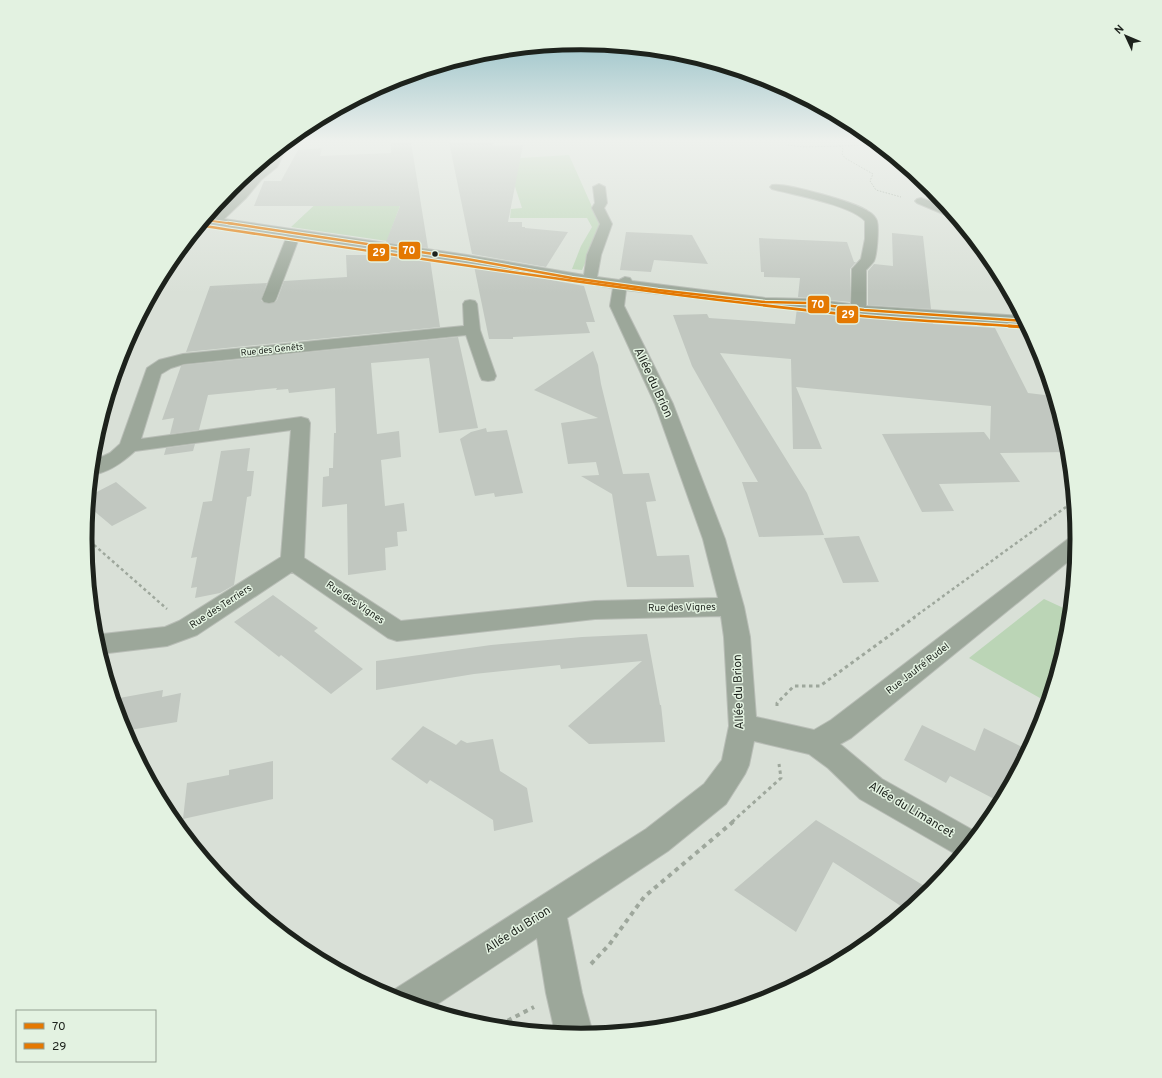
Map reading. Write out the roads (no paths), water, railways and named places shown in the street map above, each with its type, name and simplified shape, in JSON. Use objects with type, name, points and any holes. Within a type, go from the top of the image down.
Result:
[{"type":"street","points":[[211,219],[222,216],[245,192]]},
{"type":"street","points":[[591,276],[594,255],[606,224],[598,208],[601,203],[600,192]]},
{"type":"street","points":[[801,192],[852,208],[866,214],[871,221],[871,239],[868,260],[858,269],[860,296],[858,309]]},
{"type":"street","points":[[921,201],[942,209]]},
{"type":"street","points":[[210,220],[483,262],[591,276],[624,283]]},
{"type":"street","points":[[269,299],[294,233]]},
{"type":"street","points":[[483,262],[572,278],[624,283],[765,302],[809,304],[955,317],[1019,321]]},
{"type":"street","name":"Allée du Brion","points":[[414,998],[657,840],[715,794],[734,765],[743,726],[737,637],[732,607],[714,539],[667,411],[617,306],[619,290],[624,283]]},
{"type":"street","points":[[470,304],[472,330],[488,376]]},
{"type":"street","name":"Rue des Genêts","points":[[129,446],[153,372],[165,364],[183,359],[472,330]]},
{"type":"street","points":[[97,466],[117,456],[129,446],[300,424],[292,560]]},
{"type":"street","name":"Rue Jaufré Rudel","points":[[817,743],[841,729],[1070,549]]},
{"type":"street","name":"Rue des Vignes","points":[[292,560],[397,631],[595,610],[732,607]]},
{"type":"street","name":"Rue des Terriers","points":[[103,643],[166,636],[188,628],[292,560]]},
{"type":"street","points":[[743,726],[817,743]]},
{"type":"street","name":"Allée du Limancet","points":[[817,743],[838,758],[871,788],[965,842]]},
{"type":"street","points":[[549,910],[564,993],[572,1028]]}]
